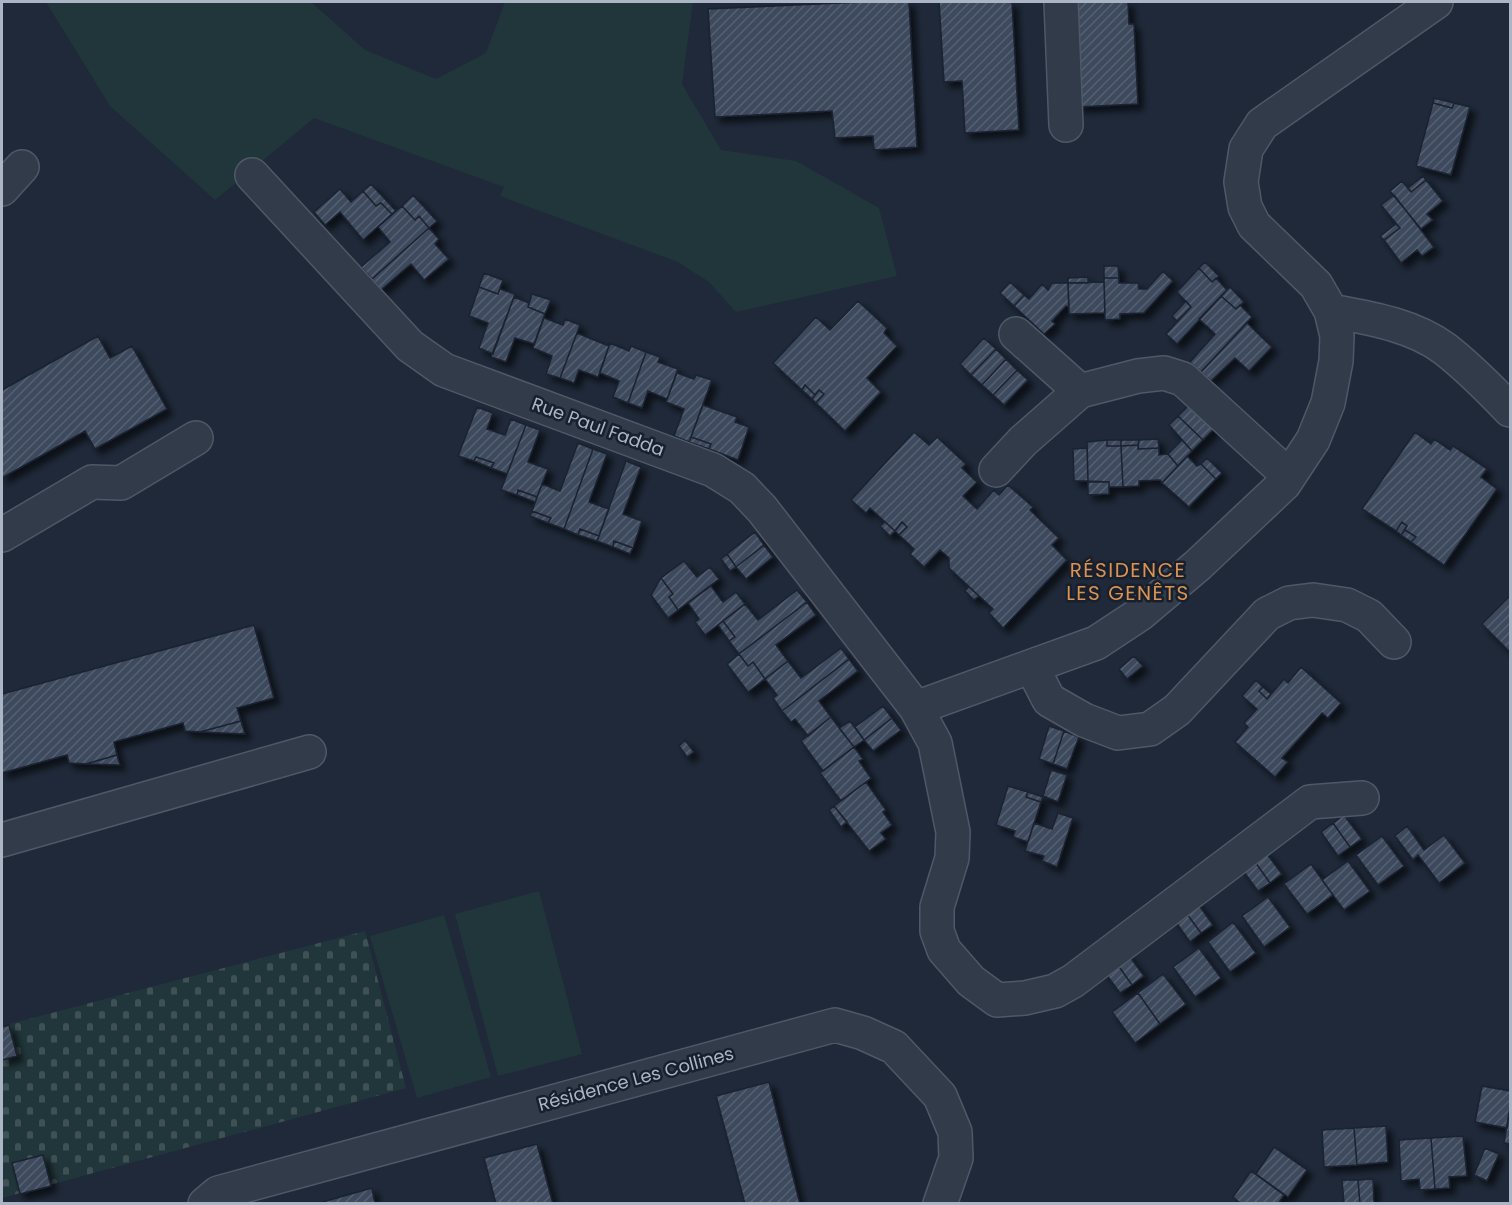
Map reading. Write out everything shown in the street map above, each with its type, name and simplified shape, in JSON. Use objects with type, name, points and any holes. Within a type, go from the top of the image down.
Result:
[{"type":"street","points":[[1061,2],[1066,125]]},
{"type":"street","points":[[916,708],[1096,643],[1140,614],[1198,565],[1284,484],[1313,440],[1328,403],[1336,361],[1337,336],[1331,311],[1316,285],[1254,225],[1245,207],[1240,182],[1246,149],[1262,124],[1436,2]]},
{"type":"street","name":"Rue Paul Fadda","points":[[252,175],[410,346],[444,370],[713,470],[742,488],[762,509],[916,708],[935,744],[953,832],[952,858],[938,907],[937,931],[944,950],[971,981],[997,1000],[1025,998],[1055,991],[1072,981],[1310,802],[1362,798]]},
{"type":"street","points":[[1331,311],[1380,321],[1418,334],[1445,349],[1510,410]]},
{"type":"street","points":[[1016,334],[1080,391]]},
{"type":"street","points":[[996,470],[1023,441],[1080,391],[1138,376],[1164,373],[1183,379],[1289,476]]},
{"type":"street","points":[[2,536],[92,482],[121,483],[196,438]]},
{"type":"street","points":[[1032,667],[1049,700],[1084,720],[1118,733],[1150,729],[1177,710],[1267,614],[1289,603],[1313,600],[1347,605],[1370,616],[1394,642]]},
{"type":"street","points":[[2,840],[309,752]]},
{"type":"street","name":"Résidence Les Collines","points":[[205,1203],[218,1193],[835,1025],[863,1033],[894,1047],[940,1096],[955,1132],[956,1158],[940,1203]]},
{"type":"green space","points":[[46,2],[311,2],[365,50],[436,79],[486,53],[505,2],[693,2],[682,84],[721,150],[796,161],[879,208],[897,276],[736,312],[709,282],[678,262],[500,196],[504,187],[314,118],[215,200],[110,106]]},
{"type":"green space","points":[[539,891],[582,1054],[498,1076],[455,914]]},
{"type":"green space","points":[[444,915],[491,1077],[417,1098],[370,936]]},
{"type":"green space","points":[[365,931],[406,1088],[2,1198],[2,1026]]},
{"type":"building","points":[[909,2],[917,147],[874,150],[873,136],[835,138],[832,111],[715,117],[708,9]]},
{"type":"building","points":[[939,2],[1012,2],[1019,130],[965,133],[962,81],[944,82]]},
{"type":"building","points":[[1068,2],[1128,2],[1129,24],[1134,24],[1138,104],[1078,107]]},
{"type":"building","points":[[1434,98],[1454,103],[1452,108],[1433,103]]},
{"type":"building","points":[[1433,103],[1452,108],[1454,103],[1470,107],[1451,175],[1416,166]]},
{"type":"building","points":[[1423,176],[1426,180],[1411,192],[1408,188]]},
{"type":"building","points":[[1426,180],[1443,201],[1427,214],[1433,220],[1421,229],[1390,191],[1402,181],[1411,192]]},
{"type":"building","points":[[371,184],[396,211],[392,214],[381,203],[376,206],[363,191]]},
{"type":"building","points":[[340,189],[351,202],[363,191],[376,206],[381,203],[392,214],[363,240],[340,212],[325,225],[314,212]]},
{"type":"building","points":[[413,195],[437,221],[429,228],[419,216],[415,220],[402,206]]},
{"type":"building","points":[[1394,195],[1434,247],[1422,256],[1417,250],[1401,263],[1384,240],[1400,228],[1381,205]]},
{"type":"building","points":[[402,206],[415,220],[419,216],[429,228],[372,279],[361,267],[390,242],[378,227]]},
{"type":"building","points":[[1396,224],[1400,228],[1384,240],[1380,236]]},
{"type":"building","points":[[429,228],[439,239],[435,244],[449,259],[424,280],[411,264],[381,290],[372,279]]},
{"type":"building","points":[[1205,262],[1219,276],[1212,282],[1199,268]]},
{"type":"building","points":[[1104,266],[1118,266],[1119,278],[1104,278]]},
{"type":"building","points":[[1199,268],[1212,282],[1216,278],[1227,290],[1177,344],[1166,334],[1191,307],[1177,292]]},
{"type":"building","points":[[1163,271],[1173,281],[1144,313],[1120,314],[1120,319],[1105,320],[1104,278],[1119,278],[1119,283],[1138,283],[1139,289],[1147,289]]},
{"type":"building","points":[[484,273],[503,280],[498,294],[479,287]]},
{"type":"building","points":[[1088,277],[1088,283],[1068,283],[1068,278]]},
{"type":"building","points":[[1010,282],[1024,295],[1014,306],[1000,293]]},
{"type":"building","points":[[1104,282],[1105,313],[1069,314],[1068,283]]},
{"type":"building","points":[[1052,283],[1068,283],[1069,307],[1066,306],[1052,321],[1055,324],[1044,334],[1014,306],[1024,295],[1029,299],[1042,284],[1048,290]]},
{"type":"building","points":[[479,287],[498,294],[500,289],[515,294],[493,354],[479,348],[488,323],[469,316]]},
{"type":"building","points":[[1230,287],[1244,302],[1236,309],[1221,296]]},
{"type":"building","points":[[532,294],[551,300],[545,314],[528,307]]},
{"type":"building","points":[[1221,296],[1236,309],[1240,305],[1252,317],[1201,372],[1190,362],[1215,334],[1199,319]]},
{"type":"building","points":[[514,297],[529,303],[528,307],[545,314],[534,344],[515,338],[506,362],[491,357]]},
{"type":"building","points":[[858,301],[887,328],[884,333],[897,346],[867,378],[881,392],[845,431],[816,403],[824,394],[819,390],[815,395],[805,385],[802,390],[773,363],[816,317],[830,330]]},
{"type":"building","points":[[1186,301],[1191,307],[1177,321],[1172,316]]},
{"type":"building","points":[[544,318],[563,325],[565,319],[580,325],[560,378],[546,374],[552,356],[533,348]]},
{"type":"building","points":[[1247,323],[1272,347],[1249,371],[1235,358],[1211,381],[1201,372]]},
{"type":"building","points":[[577,333],[609,346],[598,377],[579,370],[574,383],[560,378]]},
{"type":"building","points":[[98,336],[110,358],[132,346],[167,409],[95,449],[85,431],[2,478],[2,390]]},
{"type":"building","points":[[984,338],[996,349],[971,375],[960,364]]},
{"type":"building","points":[[610,343],[629,351],[631,346],[646,352],[628,403],[613,397],[619,381],[600,373]]},
{"type":"building","points":[[996,349],[1006,359],[982,385],[971,375]]},
{"type":"building","points":[[646,352],[660,357],[658,362],[678,369],[667,399],[648,391],[642,408],[628,403]]},
{"type":"building","points":[[1006,359],[1017,370],[993,395],[982,385]]},
{"type":"building","points":[[1017,370],[1028,380],[1004,405],[993,395]]},
{"type":"building","points":[[677,373],[694,379],[696,375],[712,380],[689,442],[674,436],[684,409],[666,402]]},
{"type":"building","points":[[805,385],[815,395],[812,399],[802,390]]},
{"type":"building","points":[[819,390],[824,394],[816,403],[812,399]]},
{"type":"building","points":[[1190,404],[1215,428],[1203,440],[1178,416]]},
{"type":"building","points":[[703,405],[737,417],[735,422],[749,427],[738,460],[709,449],[711,444],[691,437]]},
{"type":"building","points":[[477,407],[493,413],[487,429],[505,435],[511,419],[526,425],[507,474],[491,468],[494,463],[476,457],[474,461],[458,456]]},
{"type":"building","points":[[1178,416],[1203,440],[1192,451],[1169,425]]},
{"type":"building","points":[[526,425],[540,430],[528,462],[548,469],[537,497],[518,490],[517,495],[501,490]]},
{"type":"building","points":[[914,432],[929,445],[937,437],[966,464],[962,468],[977,482],[963,496],[977,509],[994,490],[999,495],[1008,485],[1033,507],[1030,510],[1059,538],[1052,545],[1067,560],[1003,628],[989,613],[993,609],[949,568],[949,558],[940,550],[924,567],[910,554],[914,549],[899,535],[907,527],[902,522],[895,531],[870,508],[866,513],[851,500]]},
{"type":"building","points":[[1415,432],[1431,444],[1434,439],[1450,450],[1453,446],[1487,469],[1481,477],[1497,489],[1444,565],[1411,542],[1416,537],[1405,530],[1407,526],[1402,522],[1396,531],[1362,509]]},
{"type":"building","points":[[691,437],[711,444],[709,449],[689,442]]},
{"type":"building","points":[[1158,439],[1159,448],[1138,449],[1139,440]]},
{"type":"building","points":[[1107,440],[1107,446],[1121,446],[1123,487],[1109,487],[1109,482],[1088,481],[1087,442]]},
{"type":"building","points":[[1107,440],[1121,440],[1121,446],[1107,446]]},
{"type":"building","points":[[1121,440],[1139,440],[1138,445],[1121,446]]},
{"type":"building","points":[[1182,440],[1192,451],[1178,466],[1168,454]]},
{"type":"building","points":[[578,443],[593,449],[564,529],[548,523],[551,518],[532,511],[542,484],[560,491]]},
{"type":"building","points":[[1138,445],[1138,449],[1159,448],[1159,455],[1168,454],[1178,466],[1162,483],[1160,480],[1139,481],[1139,486],[1123,487],[1121,446]]},
{"type":"building","points":[[1087,448],[1088,481],[1074,481],[1073,449]]},
{"type":"building","points":[[593,449],[607,454],[589,502],[609,509],[599,536],[580,529],[578,535],[564,529]]},
{"type":"building","points":[[1187,456],[1197,466],[1201,464],[1216,479],[1189,507],[1162,483]]},
{"type":"building","points":[[476,457],[494,463],[491,468],[474,461]]},
{"type":"building","points":[[1207,458],[1222,473],[1216,479],[1201,464]]},
{"type":"building","points":[[626,461],[641,467],[623,514],[642,521],[633,548],[614,541],[613,547],[597,541]]},
{"type":"building","points":[[1088,482],[1109,482],[1109,494],[1088,495]]},
{"type":"building","points":[[518,490],[537,497],[535,502],[517,495]]},
{"type":"building","points":[[532,511],[551,518],[548,523],[530,516]]},
{"type":"building","points":[[885,522],[895,531],[890,536],[880,526]]},
{"type":"building","points":[[902,522],[907,527],[899,535],[895,531]]},
{"type":"building","points":[[1402,522],[1407,526],[1401,535],[1396,531]]},
{"type":"building","points":[[580,529],[599,536],[597,541],[578,535]]},
{"type":"building","points":[[1405,530],[1416,537],[1411,542],[1401,535]]},
{"type":"building","points":[[755,532],[764,545],[736,567],[727,554]]},
{"type":"building","points":[[614,541],[633,548],[630,554],[613,547]]},
{"type":"building","points":[[764,545],[773,557],[746,579],[736,567]]},
{"type":"building","points":[[727,554],[736,567],[730,571],[721,559]]},
{"type":"building","points":[[684,561],[697,577],[710,567],[719,579],[678,610],[669,597],[673,594],[661,578]]},
{"type":"building","points":[[661,578],[673,594],[669,597],[678,610],[668,618],[651,595]]},
{"type":"building","points":[[711,586],[723,602],[736,592],[745,604],[705,635],[695,622],[699,619],[688,603]]},
{"type":"building","points":[[969,587],[979,596],[974,600],[965,591]]},
{"type":"building","points":[[797,590],[807,602],[739,654],[729,641],[735,637],[723,621],[745,604],[758,620]]},
{"type":"building","points":[[1510,596],[1510,652],[1482,624]]},
{"type":"building","points":[[807,602],[816,615],[776,645],[788,661],[765,679],[753,662],[748,666],[739,654]]},
{"type":"building","points":[[723,621],[735,637],[729,641],[718,625]]},
{"type":"building","points":[[254,625],[274,698],[237,708],[241,721],[200,732],[185,731],[183,723],[114,742],[117,755],[86,764],[69,763],[67,755],[2,773],[2,694]]},
{"type":"building","points":[[841,648],[849,659],[782,711],[773,698],[777,695],[765,679],[788,661],[801,678]]},
{"type":"building","points":[[739,654],[748,666],[753,662],[765,679],[748,692],[727,664]]},
{"type":"building","points":[[1134,656],[1143,666],[1127,679],[1119,669]]},
{"type":"building","points":[[849,659],[858,671],[819,701],[831,717],[808,736],[795,719],[791,722],[782,711]]},
{"type":"building","points":[[1301,667],[1341,703],[1328,718],[1322,713],[1282,758],[1288,762],[1275,777],[1235,742],[1248,727],[1244,723],[1257,709],[1242,696],[1256,680],[1263,687],[1259,691],[1267,699],[1284,679],[1288,683]]},
{"type":"building","points":[[1263,687],[1271,694],[1267,699],[1259,691]]},
{"type":"building","points":[[883,706],[892,718],[864,740],[855,727]]},
{"type":"building","points":[[831,717],[854,747],[823,771],[801,741]]},
{"type":"building","points":[[892,718],[901,730],[873,751],[864,740]]},
{"type":"building","points":[[241,721],[245,734],[200,732]]},
{"type":"building","points":[[850,721],[864,740],[854,747],[839,728]]},
{"type":"building","points":[[1049,726],[1064,731],[1053,764],[1039,759]]},
{"type":"building","points":[[1064,731],[1079,737],[1067,769],[1053,764]]},
{"type":"building","points":[[685,740],[694,752],[687,757],[679,746]]},
{"type":"building","points":[[854,747],[863,759],[859,761],[871,778],[841,801],[820,773]]},
{"type":"building","points":[[117,755],[120,765],[86,764]]},
{"type":"building","points":[[1051,770],[1067,775],[1058,802],[1043,796]]},
{"type":"building","points":[[866,782],[886,810],[883,812],[892,825],[881,833],[886,839],[869,851],[834,806]]},
{"type":"building","points":[[1008,786],[1028,792],[1026,797],[1041,802],[1028,842],[1013,837],[1015,831],[996,825]]},
{"type":"building","points":[[1028,792],[1043,797],[1041,802],[1026,797]]},
{"type":"building","points":[[834,806],[847,822],[841,827],[829,810]]},
{"type":"building","points":[[1058,813],[1073,818],[1057,867],[1042,861],[1044,856],[1025,851],[1034,823],[1052,829]]},
{"type":"building","points":[[1344,815],[1362,839],[1350,847],[1333,823]]},
{"type":"building","points":[[1333,823],[1350,847],[1338,856],[1321,832]]},
{"type":"building","points":[[1407,826],[1424,850],[1444,835],[1465,863],[1439,883],[1418,855],[1413,860],[1395,836]]},
{"type":"building","points":[[1382,836],[1404,866],[1378,885],[1356,855]]},
{"type":"building","points":[[1264,850],[1282,874],[1270,883],[1253,859]]},
{"type":"building","points":[[1253,859],[1270,883],[1258,891],[1241,868]]},
{"type":"building","points":[[1348,861],[1370,891],[1344,910],[1322,880]]},
{"type":"building","points":[[1311,864],[1333,895],[1307,914],[1284,884]]},
{"type":"building","points":[[1268,897],[1290,927],[1264,947],[1242,916]]},
{"type":"building","points":[[1196,901],[1213,925],[1201,933],[1184,910]]},
{"type":"building","points":[[1184,910],[1201,933],[1190,942],[1173,918]]},
{"type":"building","points":[[1233,922],[1256,953],[1230,972],[1208,942]]},
{"type":"building","points":[[1199,948],[1221,978],[1195,997],[1173,967]]},
{"type":"building","points":[[1127,953],[1144,976],[1132,985],[1115,961]]},
{"type":"building","points":[[1115,961],[1132,985],[1120,993],[1103,970]]},
{"type":"building","points":[[1163,974],[1186,1004],[1160,1024],[1138,993]]},
{"type":"building","points":[[1138,993],[1160,1024],[1135,1043],[1112,1012]]},
{"type":"building","points":[[9,1025],[17,1056],[2,1060],[2,1027]]},
{"type":"building","points":[[769,1082],[800,1204],[745,1204],[716,1096]]},
{"type":"building","points":[[1482,1086],[1510,1091],[1507,1128],[1475,1122]]},
{"type":"building","points":[[1510,1107],[1510,1144],[1504,1143]]},
{"type":"building","points":[[1386,1126],[1388,1162],[1357,1165],[1354,1128]]},
{"type":"building","points":[[1354,1128],[1357,1165],[1324,1167],[1322,1130]]},
{"type":"building","points":[[1463,1136],[1467,1176],[1449,1177],[1450,1188],[1435,1189],[1431,1138]]},
{"type":"building","points":[[1431,1138],[1435,1189],[1420,1190],[1419,1179],[1401,1181],[1399,1140]]},
{"type":"building","points":[[537,1144],[553,1204],[496,1204],[484,1158]]},
{"type":"building","points":[[1274,1147],[1307,1170],[1288,1197],[1256,1174]]},
{"type":"building","points":[[1485,1148],[1499,1154],[1487,1181],[1474,1175]]},
{"type":"building","points":[[43,1155],[51,1186],[20,1194],[12,1163]]},
{"type":"building","points":[[1251,1171],[1284,1195],[1278,1204],[1241,1204],[1233,1197]]},
{"type":"building","points":[[1373,1179],[1374,1204],[1360,1204],[1358,1180]]},
{"type":"building","points":[[1342,1180],[1358,1180],[1360,1204],[1344,1204]]},
{"type":"building","points":[[372,1188],[375,1204],[319,1203]]},
{"type":"district","name":"RÉSIDENCE LES GENÊTS","points":[[1128,582]]}]
